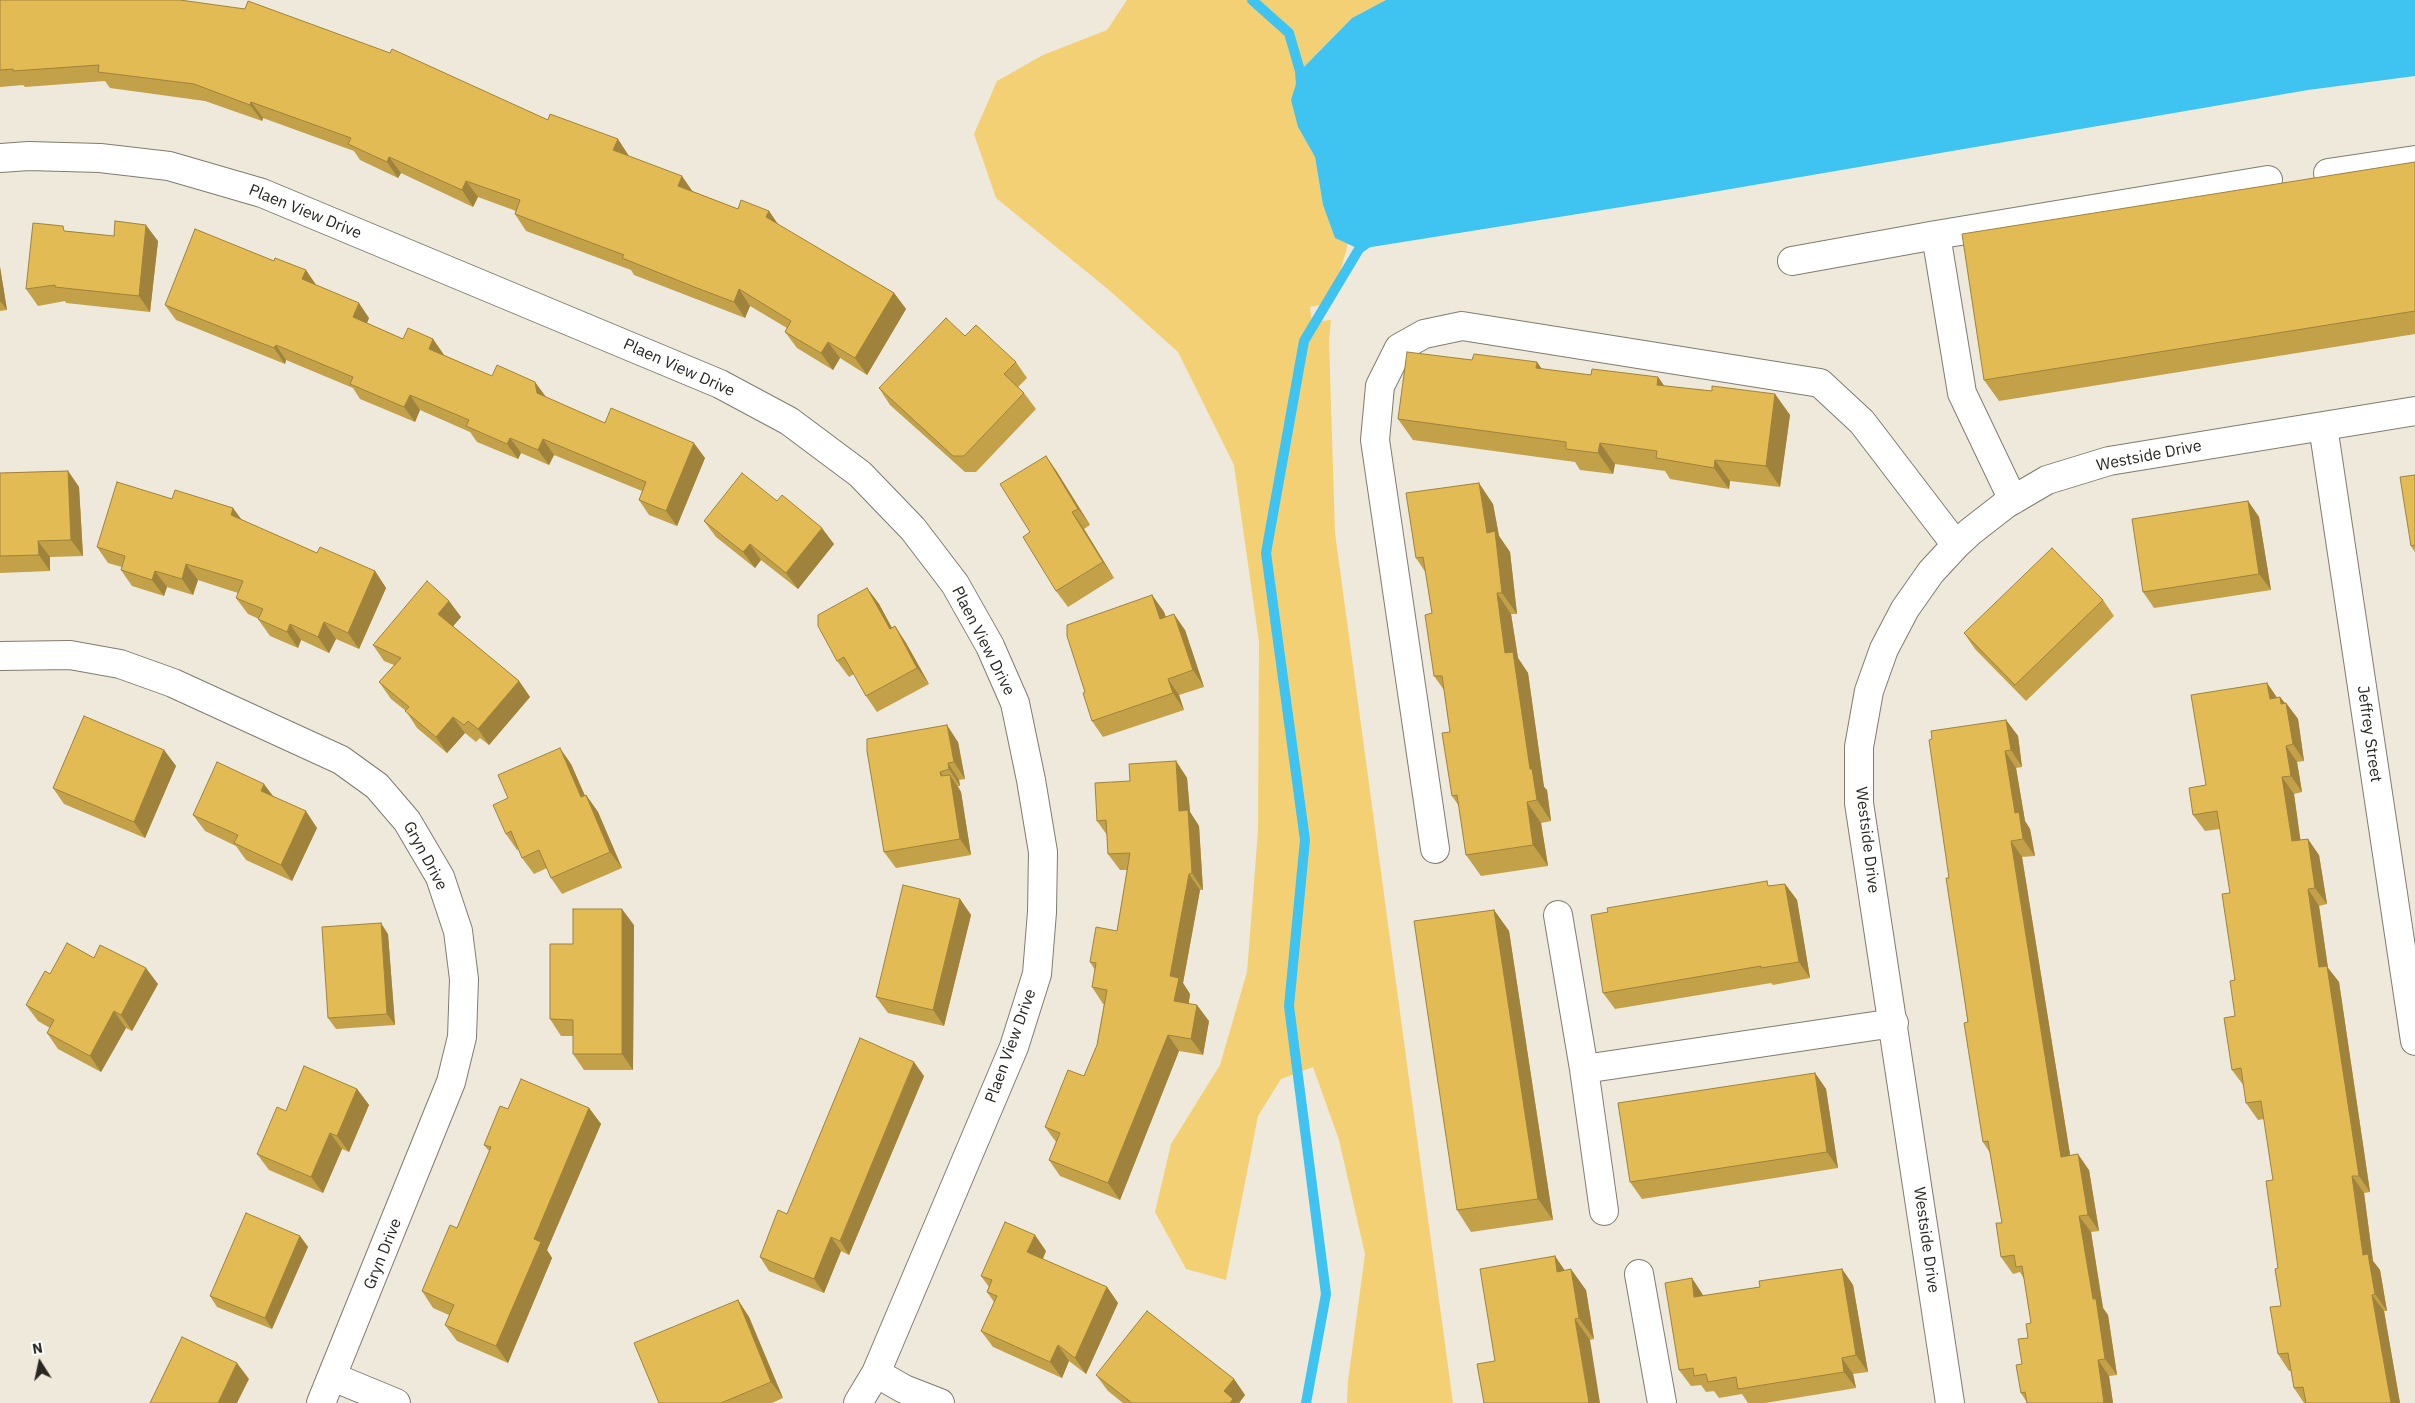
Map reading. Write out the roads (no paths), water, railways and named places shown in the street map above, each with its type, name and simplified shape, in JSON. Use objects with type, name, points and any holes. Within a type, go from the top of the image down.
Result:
[{"type":"street","name":"Plaen View Drive","points":[[0,158],[29,156],[100,158],[169,166],[262,192],[720,384],[789,421],[860,474],[913,529],[955,584],[990,646],[1015,703],[1032,780],[1042,852],[1042,912],[1037,974],[1014,1047],[876,1373],[858,1403]]},
{"type":"street","points":[[2328,173],[2415,160]]},
{"type":"street","points":[[1792,261],[2268,180]]},
{"type":"street","points":[[1936,235],[1962,393],[2013,500]]},
{"type":"street","points":[[1435,849],[1375,440],[1380,386],[1399,348],[1424,334],[1462,326],[1820,383],[1862,422],[1956,545]]},
{"type":"street","name":"Westside Drive","points":[[1950,1403],[1894,1023],[1859,803],[1859,747],[1869,691],[1884,649],[1904,609],[1931,572],[1956,545],[1970,532],[2013,500],[2047,480],[2109,461],[2415,411]]},
{"type":"street","name":"Jeffrey Street","points":[[2323,426],[2415,1041]]},
{"type":"street","name":"Gryn Drive","points":[[0,656],[70,655],[120,664],[173,683],[341,760],[377,786],[407,821],[440,877],[458,931],[464,980],[462,1037],[451,1082],[321,1403]]},
{"type":"street","points":[[1558,914],[1584,1069],[1604,1210]]},
{"type":"street","points":[[1584,1069],[1894,1023]]},
{"type":"street","points":[[1639,1274],[1662,1403]]},
{"type":"street","points":[[876,1373],[904,1389],[940,1403]]},
{"type":"street","points":[[333,1377],[396,1403]]},
{"type":"water","points":[[1386,0],[2415,0],[2415,76],[2308,90],[1684,197],[1359,249],[1335,238],[1323,205],[1315,157],[1298,127],[1291,100],[1300,71],[1352,18]]},
{"type":"waterway","points":[[1252,0],[1289,33],[1300,71],[1301,84]]},
{"type":"waterway","points":[[1306,1403],[1326,1294],[1289,1006],[1305,840],[1266,553],[1304,341],[1359,249],[1370,241]]}]
